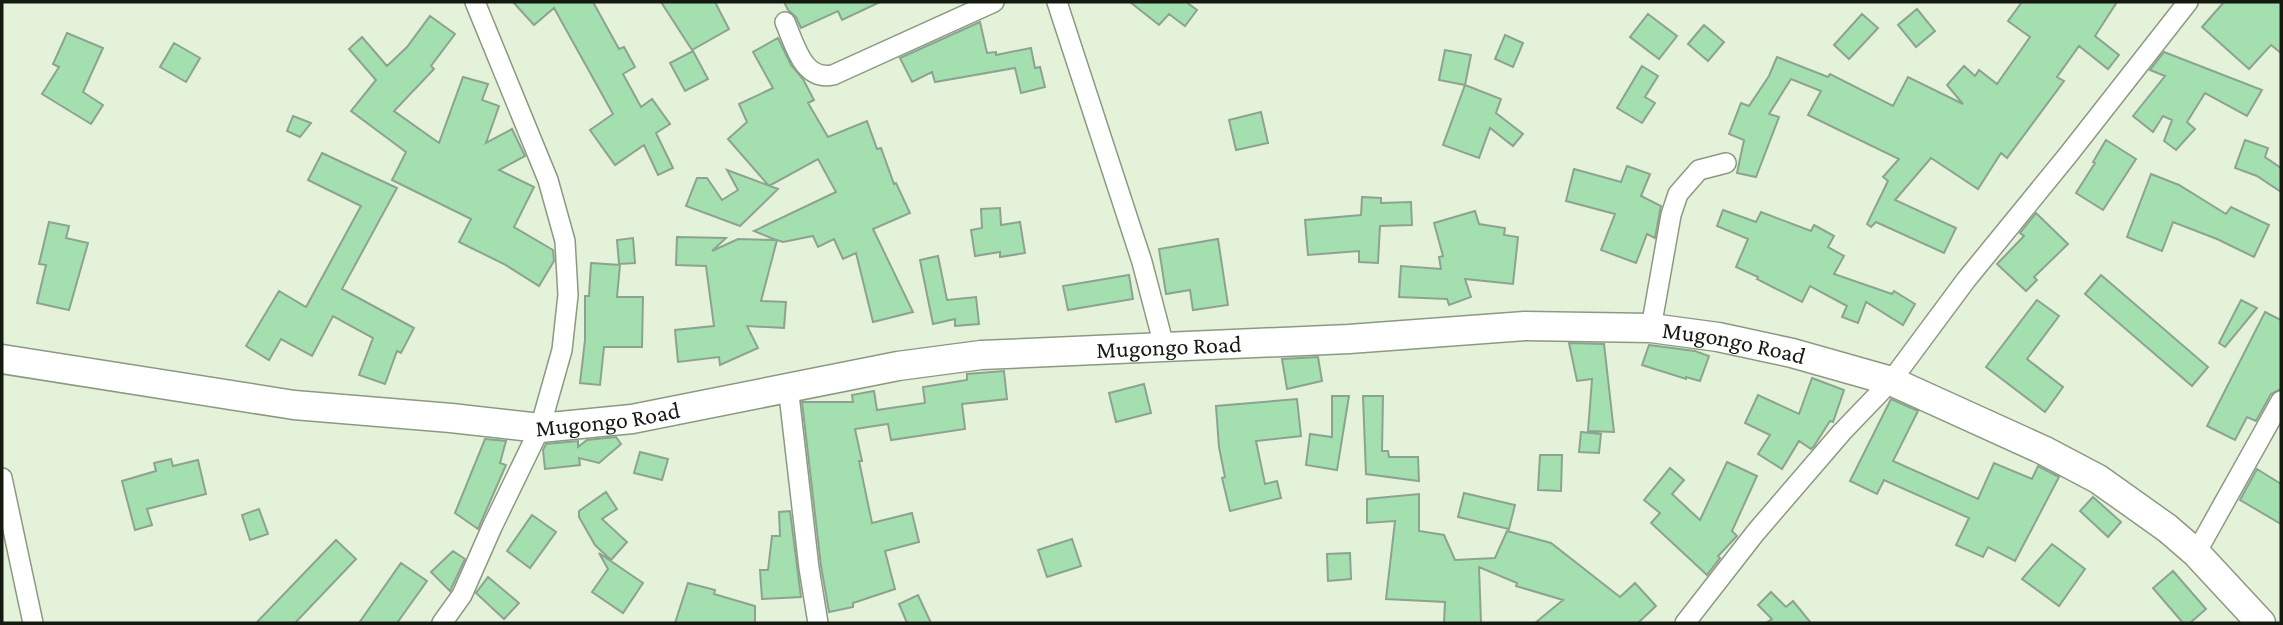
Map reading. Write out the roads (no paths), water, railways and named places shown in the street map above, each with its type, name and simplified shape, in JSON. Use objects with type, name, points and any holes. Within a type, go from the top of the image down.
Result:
[{"type":"street","points":[[442,623],[463,595],[492,527],[540,428],[562,350],[568,295],[565,241],[548,180],[475,2]]},
{"type":"street","points":[[785,22],[808,68],[814,75],[823,77],[833,75],[994,2]]},
{"type":"street","points":[[1057,2],[1142,262],[1164,346]]},
{"type":"street","points":[[1685,623],[1756,531],[1842,432],[1891,381],[1966,280],[2188,2]]},
{"type":"street","points":[[1651,328],[1671,215],[1678,194],[1699,170],[1726,163]]},
{"type":"street","name":"Mugongo Road","points":[[2,359],[294,405],[540,428],[632,419],[788,386],[898,366],[981,355],[1349,340],[1525,326],[1651,328],[1718,337],[1891,381],[2043,450],[2098,479],[2149,514],[2196,553],[2261,623]]},
{"type":"street","points":[[788,386],[818,623]]},
{"type":"street","points":[[2196,553],[2281,401]]},
{"type":"street","points":[[2,478],[33,623]]}]
